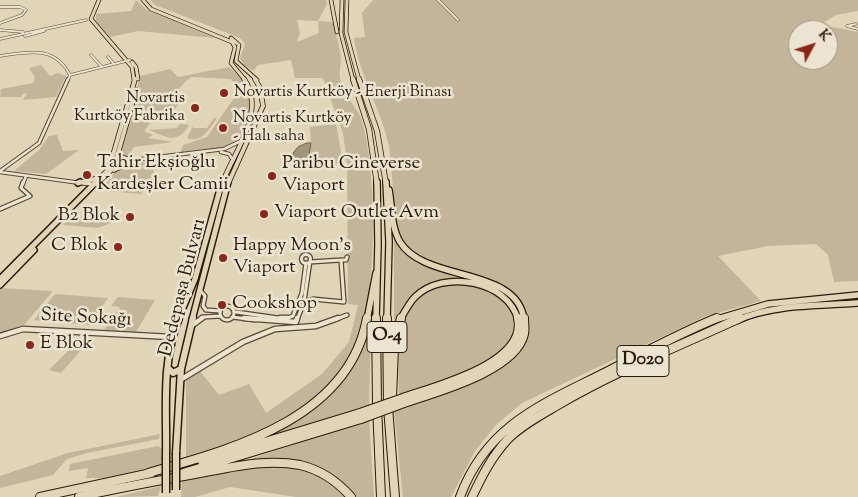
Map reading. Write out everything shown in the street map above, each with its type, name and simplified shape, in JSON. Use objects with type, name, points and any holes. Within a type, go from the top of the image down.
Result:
[{"type":"highway","points":[[331,0],[339,38],[344,47]]},
{"type":"highway","name":"O-4","points":[[342,0],[340,18],[344,47],[363,106],[374,153],[379,194],[379,263],[375,370],[381,497]]},
{"type":"highway","name":"O-4","points":[[347,0],[347,34],[378,133],[385,176],[388,219],[387,354],[395,497]]},
{"type":"highway","points":[[79,497],[250,454],[480,374],[508,358],[519,346],[526,326],[518,304],[501,288],[486,281],[424,263],[402,246],[395,231],[385,176]]},
{"type":"highway","points":[[149,478],[258,437],[294,418],[323,395],[348,366],[363,337],[373,282],[379,263]]},
{"type":"highway","points":[[390,420],[396,337],[401,317],[414,298],[435,285],[464,281],[489,287],[512,304],[519,317],[519,330],[516,339],[504,354],[478,369],[404,400]]},
{"type":"highway","name":"D020","points":[[460,497],[479,460],[490,444],[503,431],[528,412],[575,387],[702,324],[738,310],[777,302],[858,295]]},
{"type":"highway","name":"D020","points":[[472,497],[490,461],[509,438],[536,418],[574,396],[651,358],[748,315],[792,308],[858,303]]},
{"type":"highway","points":[[40,497],[149,478],[270,463],[292,464],[325,475],[351,497]]},
{"type":"main road","points":[[92,19],[100,0]]},
{"type":"main road","name":"Dedepaşa Bulvarı","points":[[143,0],[151,9],[232,42],[235,47],[231,64],[248,81],[254,105],[241,141],[222,182],[195,279],[171,337],[168,368],[166,495]]},
{"type":"main road","points":[[147,0],[156,8],[234,40],[239,45],[236,61],[256,79],[260,88],[262,108]]},
{"type":"main road","points":[[86,20],[92,19]]},
{"type":"main road","points":[[92,19],[136,67],[138,80],[118,153],[110,172]]},
{"type":"main road","points":[[0,284],[4,277],[86,192],[96,185],[114,163],[134,83],[132,67],[129,61]]},
{"type":"main road","points":[[244,76],[252,74]]},
{"type":"main road","points":[[248,81],[256,79]]},
{"type":"main road","points":[[254,105],[262,108]]},
{"type":"main road","points":[[253,110],[262,108]]},
{"type":"main road","name":"Dedepaşa Bulvarı","points":[[176,494],[176,453],[181,368],[228,183],[262,108]]},
{"type":"main road","points":[[118,153],[123,158],[132,161]]},
{"type":"main road","points":[[114,163],[132,161]]},
{"type":"main road","points":[[4,277],[110,172],[132,161]]},
{"type":"main road","points":[[86,192],[78,183],[102,176]]},
{"type":"main road","points":[[183,306],[191,302],[196,304]]},
{"type":"main road","points":[[168,368],[173,373],[181,368]]},
{"type":"street","points":[[438,0],[458,20]]},
{"type":"street","points":[[0,7],[24,10],[19,15],[0,23]]},
{"type":"street","points":[[0,39],[86,20]]},
{"type":"street","points":[[856,24],[847,26],[858,29]]},
{"type":"street","points":[[0,39],[58,28]]},
{"type":"street","points":[[0,30],[26,34]]},
{"type":"street","points":[[0,30],[26,34]]},
{"type":"street","points":[[14,36],[17,33]]},
{"type":"street","points":[[0,56],[35,52],[53,54],[58,57],[70,75]]},
{"type":"street","points":[[90,55],[102,67]]},
{"type":"street","points":[[108,57],[114,64]]},
{"type":"street","points":[[70,75],[129,61]]},
{"type":"street","points":[[0,171],[39,142],[70,75]]},
{"type":"street","points":[[132,161],[224,149],[241,141]]},
{"type":"street","points":[[132,161],[223,151],[230,155],[233,160]]},
{"type":"street","points":[[0,171],[96,185]]},
{"type":"street","points":[[0,209],[30,196],[21,188],[26,176]]},
{"type":"street","points":[[309,262],[346,260],[346,257]]},
{"type":"street","points":[[304,302],[313,299],[344,302],[342,260]]},
{"type":"street","points":[[190,328],[204,317],[220,316],[292,324],[296,322],[304,302],[309,262]]},
{"type":"street","points":[[292,324],[289,321],[302,293],[309,262]]},
{"type":"street","points":[[200,290],[205,296],[203,306],[206,310],[220,311],[230,307],[236,312],[298,318]]},
{"type":"street","points":[[220,311],[220,316]]},
{"type":"street","points":[[232,317],[236,312]]},
{"type":"street","points":[[180,380],[243,342],[267,332],[275,329],[316,326],[347,315]]},
{"type":"street","name":"Site Sokağı","points":[[0,336],[23,329],[171,337]]},
{"type":"shaded area","points":[[136,0],[147,10],[215,38],[138,31],[110,37],[96,21],[96,14],[131,11]]},
{"type":"shaded area","points":[[150,0],[326,0],[327,4],[318,21],[333,22],[341,59],[341,85],[358,112],[363,124],[368,147],[373,203],[372,264],[365,319],[357,347],[342,371],[315,399],[280,421],[262,430],[186,457],[186,378],[199,370],[219,395],[249,384],[266,413],[322,374],[349,342],[358,305],[348,304],[347,163],[343,133],[323,78],[295,78],[291,60],[258,65],[253,71],[244,65],[240,58],[245,44],[240,38],[155,5]],"holes":[[[297,20],[318,21],[319,33],[297,42],[300,33]]]},
{"type":"shaded area","points":[[373,0],[858,0],[858,11],[836,15],[827,20],[788,20],[788,70],[838,70],[838,28],[858,32],[858,281],[834,282],[828,255],[816,244],[768,246],[718,256],[761,301],[706,316],[522,403],[497,424],[475,451],[451,497],[403,497],[394,412],[474,380],[503,364],[518,352],[526,335],[527,323],[524,311],[519,303],[511,292],[500,283],[474,274],[447,268],[422,258],[402,240],[399,234],[395,210],[389,146],[381,119],[360,65],[354,38],[365,37],[362,13]]},
{"type":"shaded area","points":[[41,65],[50,76],[58,73],[66,76],[56,97],[23,100],[27,93],[21,97],[0,97],[1,89],[33,83],[35,78],[29,68]]},
{"type":"shaded area","points":[[229,67],[245,84],[250,103],[247,122],[235,143],[224,148],[180,153],[183,145],[207,137],[239,91],[231,79],[192,77],[176,92],[180,103],[164,121],[153,120],[144,131],[153,135],[148,138],[173,142],[134,147],[127,158],[120,154],[140,76],[170,69],[178,77]]},
{"type":"shaded area","points":[[214,118],[217,118],[201,137],[197,139],[187,138],[194,124],[193,128],[207,128]]},
{"type":"shaded area","points":[[180,124],[189,125],[181,135],[172,138],[149,130],[177,128]]},
{"type":"shaded area","points":[[336,124],[343,163],[307,168],[294,160],[293,153],[298,147],[311,142],[310,127]]},
{"type":"shaded area","points":[[57,135],[63,151],[79,150],[46,174],[14,171],[39,150],[49,136]]},
{"type":"shaded area","points":[[311,143],[307,168],[294,160],[293,153],[298,147]]},
{"type":"shaded area","points":[[165,159],[169,165],[153,170],[156,176],[141,194],[96,190],[113,174],[124,167],[139,162],[148,161],[150,164]]},
{"type":"shaded area","points":[[71,216],[120,219],[98,228],[63,225]]},
{"type":"shaded area","points":[[394,232],[398,243],[409,255],[477,281],[459,279],[419,291],[394,333]]},
{"type":"shaded area","points":[[461,283],[490,291],[507,304],[512,311],[516,327],[509,342],[495,355],[476,367],[399,395],[401,338],[404,321],[412,306],[423,294],[439,286]]},
{"type":"shaded area","points":[[0,288],[53,291],[24,325],[0,333]]},
{"type":"shaded area","points":[[55,294],[108,298],[89,325],[34,320]]},
{"type":"shaded area","points":[[118,297],[155,300],[136,332],[104,330],[120,307],[111,306]]},
{"type":"shaded area","points":[[371,323],[369,406],[236,449],[263,438],[340,380],[358,356]]},
{"type":"shaded area","points":[[71,348],[81,350],[61,373],[49,370]]},
{"type":"shaded area","points":[[369,419],[374,497],[356,497],[345,485],[332,476],[305,466],[242,462]]},
{"type":"shaded area","points":[[160,434],[159,439],[87,453],[67,459],[53,475],[0,488],[0,476],[68,453]]},
{"type":"shaded area","points":[[158,446],[163,449],[162,465],[103,478],[86,478],[88,468],[69,471],[70,464]]},
{"type":"shaded area","points":[[266,466],[300,469],[309,472],[327,481],[344,497],[296,497],[230,487],[195,497],[181,497],[182,480]]},
{"type":"shaded area","points":[[161,486],[158,496],[116,497]]},
{"type":"place","name":"Novartis Kurtköy - Enerji Binası","points":[[224,93]]},
{"type":"place","name":"Novartis Kurtköy Fabrika","points":[[195,108]]},
{"type":"place","name":"Novartis Kurtköy - Halı saha","points":[[223,128]]},
{"type":"place","name":"Tahir Ekşioğlu Kardeşler Camii","points":[[87,175]]},
{"type":"place","name":"Paribu Cineverse Viaport","points":[[272,176]]},
{"type":"place","name":"Viaport Outlet Avm","points":[[264,214]]},
{"type":"place","name":"B2 Blok","points":[[130,217]]},
{"type":"place","name":"C Blok","points":[[118,247]]},
{"type":"place","name":"Happy Moon's Viaport","points":[[223,258]]},
{"type":"place","name":"Cookshop","points":[[222,305]]},
{"type":"place","name":"E Blok","points":[[30,345]]}]
